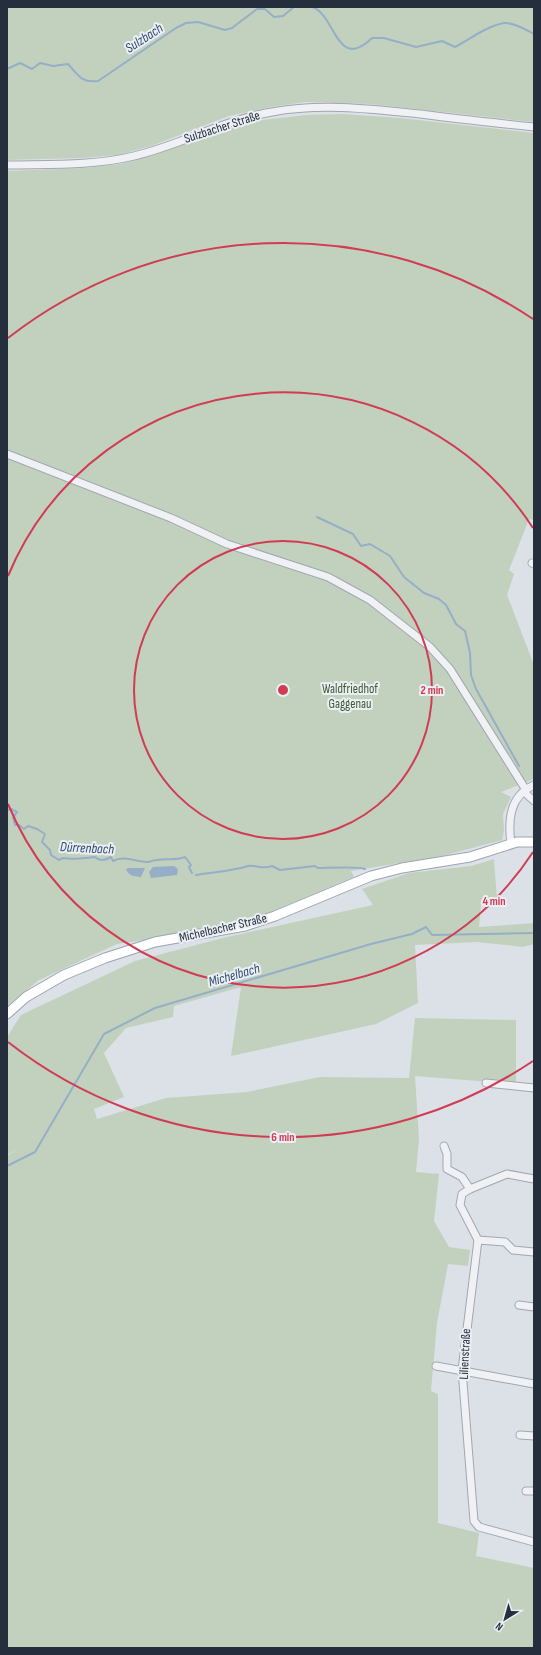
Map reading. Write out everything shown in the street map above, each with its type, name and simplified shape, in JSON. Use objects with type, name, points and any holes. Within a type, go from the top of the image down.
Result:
[{"type":"main road","name":"Michelbacher Straße","points":[[7,1014],[26,998],[64,975],[105,958],[155,942],[245,926],[275,916],[371,876],[402,868],[470,858],[514,843],[524,837],[534,836]]},
{"type":"main road","name":"Michelbacher Straße","points":[[514,843],[534,842]]},
{"type":"street","name":"Sulzbacher Straße","points":[[7,165],[73,163],[134,156],[164,147],[245,117],[303,108],[382,110],[534,127]]},
{"type":"street","points":[[7,454],[171,518],[227,544],[328,577],[370,600],[430,647],[450,669],[525,791],[534,801]]},
{"type":"street","points":[[514,843],[509,822],[510,813],[515,801],[525,791],[534,785]]},
{"type":"street","points":[[486,1083],[534,1088]]},
{"type":"street","points":[[444,1146],[447,1169],[462,1177],[470,1189]]},
{"type":"street","points":[[534,1180],[507,1174],[470,1189],[462,1194],[460,1205],[478,1240],[505,1242],[513,1250],[534,1252]]},
{"type":"street","name":"Lilienstraße","points":[[478,1240],[462,1370],[474,1521],[479,1527],[534,1542]]},
{"type":"street","points":[[519,1305],[534,1307]]},
{"type":"street","points":[[436,1366],[534,1384]]},
{"type":"street","points":[[520,1435],[534,1436]]},
{"type":"green space","points":[[7,7],[534,7],[534,122],[370,104],[306,102],[271,107],[229,116],[151,146],[118,155],[82,158],[7,160]]},
{"type":"green space","name":"Waldfriedhof Gaggenau","points":[[342,114],[400,118],[534,133],[534,520],[529,519],[509,570],[514,574],[507,595],[534,665],[534,779],[501,792],[511,797],[503,814],[504,831],[502,840],[442,856],[351,871],[354,877],[261,916],[204,931],[117,944],[39,980],[7,1006],[7,171],[86,168],[121,164],[253,121],[306,115]]},
{"type":"green space","points":[[494,859],[497,900],[481,905],[479,927],[534,923],[534,944],[523,947],[477,942],[415,945],[418,1003],[376,1024],[231,1056],[241,987],[174,1006],[173,1017],[126,1028],[104,1053],[124,1097],[94,1109],[97,1119],[166,1098],[247,1092],[320,1077],[409,1078],[415,1018],[516,1020],[516,1084],[415,1076],[419,1139],[416,1172],[439,1174],[434,1221],[449,1247],[470,1250],[468,1266],[448,1264],[437,1323],[431,1391],[438,1394],[438,1523],[479,1533],[476,1556],[534,1568],[534,1648],[7,1648],[7,1156],[19,1148],[7,1155],[7,1037],[21,1015],[135,961],[227,937],[373,905],[362,889],[409,873],[471,866]]},
{"type":"water","points":[[174,866],[178,869],[177,875],[151,878],[149,872],[153,867]]},
{"type":"water","points":[[145,868],[141,877],[130,874],[126,869]]},
{"type":"waterway","name":"Sulzbach","points":[[7,69],[20,63],[32,69],[40,63],[53,66],[68,64],[80,77],[88,81],[98,81],[176,28],[186,23],[198,22],[225,30],[232,28],[257,9],[265,9],[274,17],[283,16],[294,7]]},
{"type":"waterway","name":"Sulzbach","points":[[313,7],[321,13],[344,46],[351,49],[360,47],[372,38],[384,38],[416,47],[442,41],[455,47],[485,30],[504,23],[516,25],[534,34]]},
{"type":"waterway","points":[[317,517],[353,534],[361,546],[370,544],[390,556],[404,577],[424,593],[439,599],[446,605],[456,624],[465,631],[470,653],[471,675],[476,689],[519,766]]},
{"type":"waterway","name":"Dürrenbach","points":[[7,810],[11,809],[17,812],[13,818],[15,825],[19,825],[24,829],[28,826],[45,834],[42,842],[50,850],[51,855],[59,860],[63,858],[75,859],[95,857],[99,860],[103,860],[111,857],[113,861],[117,859],[126,859],[147,862],[185,857],[191,865],[189,867],[192,873]]},
{"type":"waterway","name":"Dürrenbach","points":[[196,875],[250,866],[272,866],[280,870],[315,866],[318,868],[350,867],[365,869]]},
{"type":"waterway","name":"Michelbach","points":[[7,1166],[35,1152],[104,1034],[155,1008],[371,944],[412,934],[426,927],[432,935],[534,933]]}]
